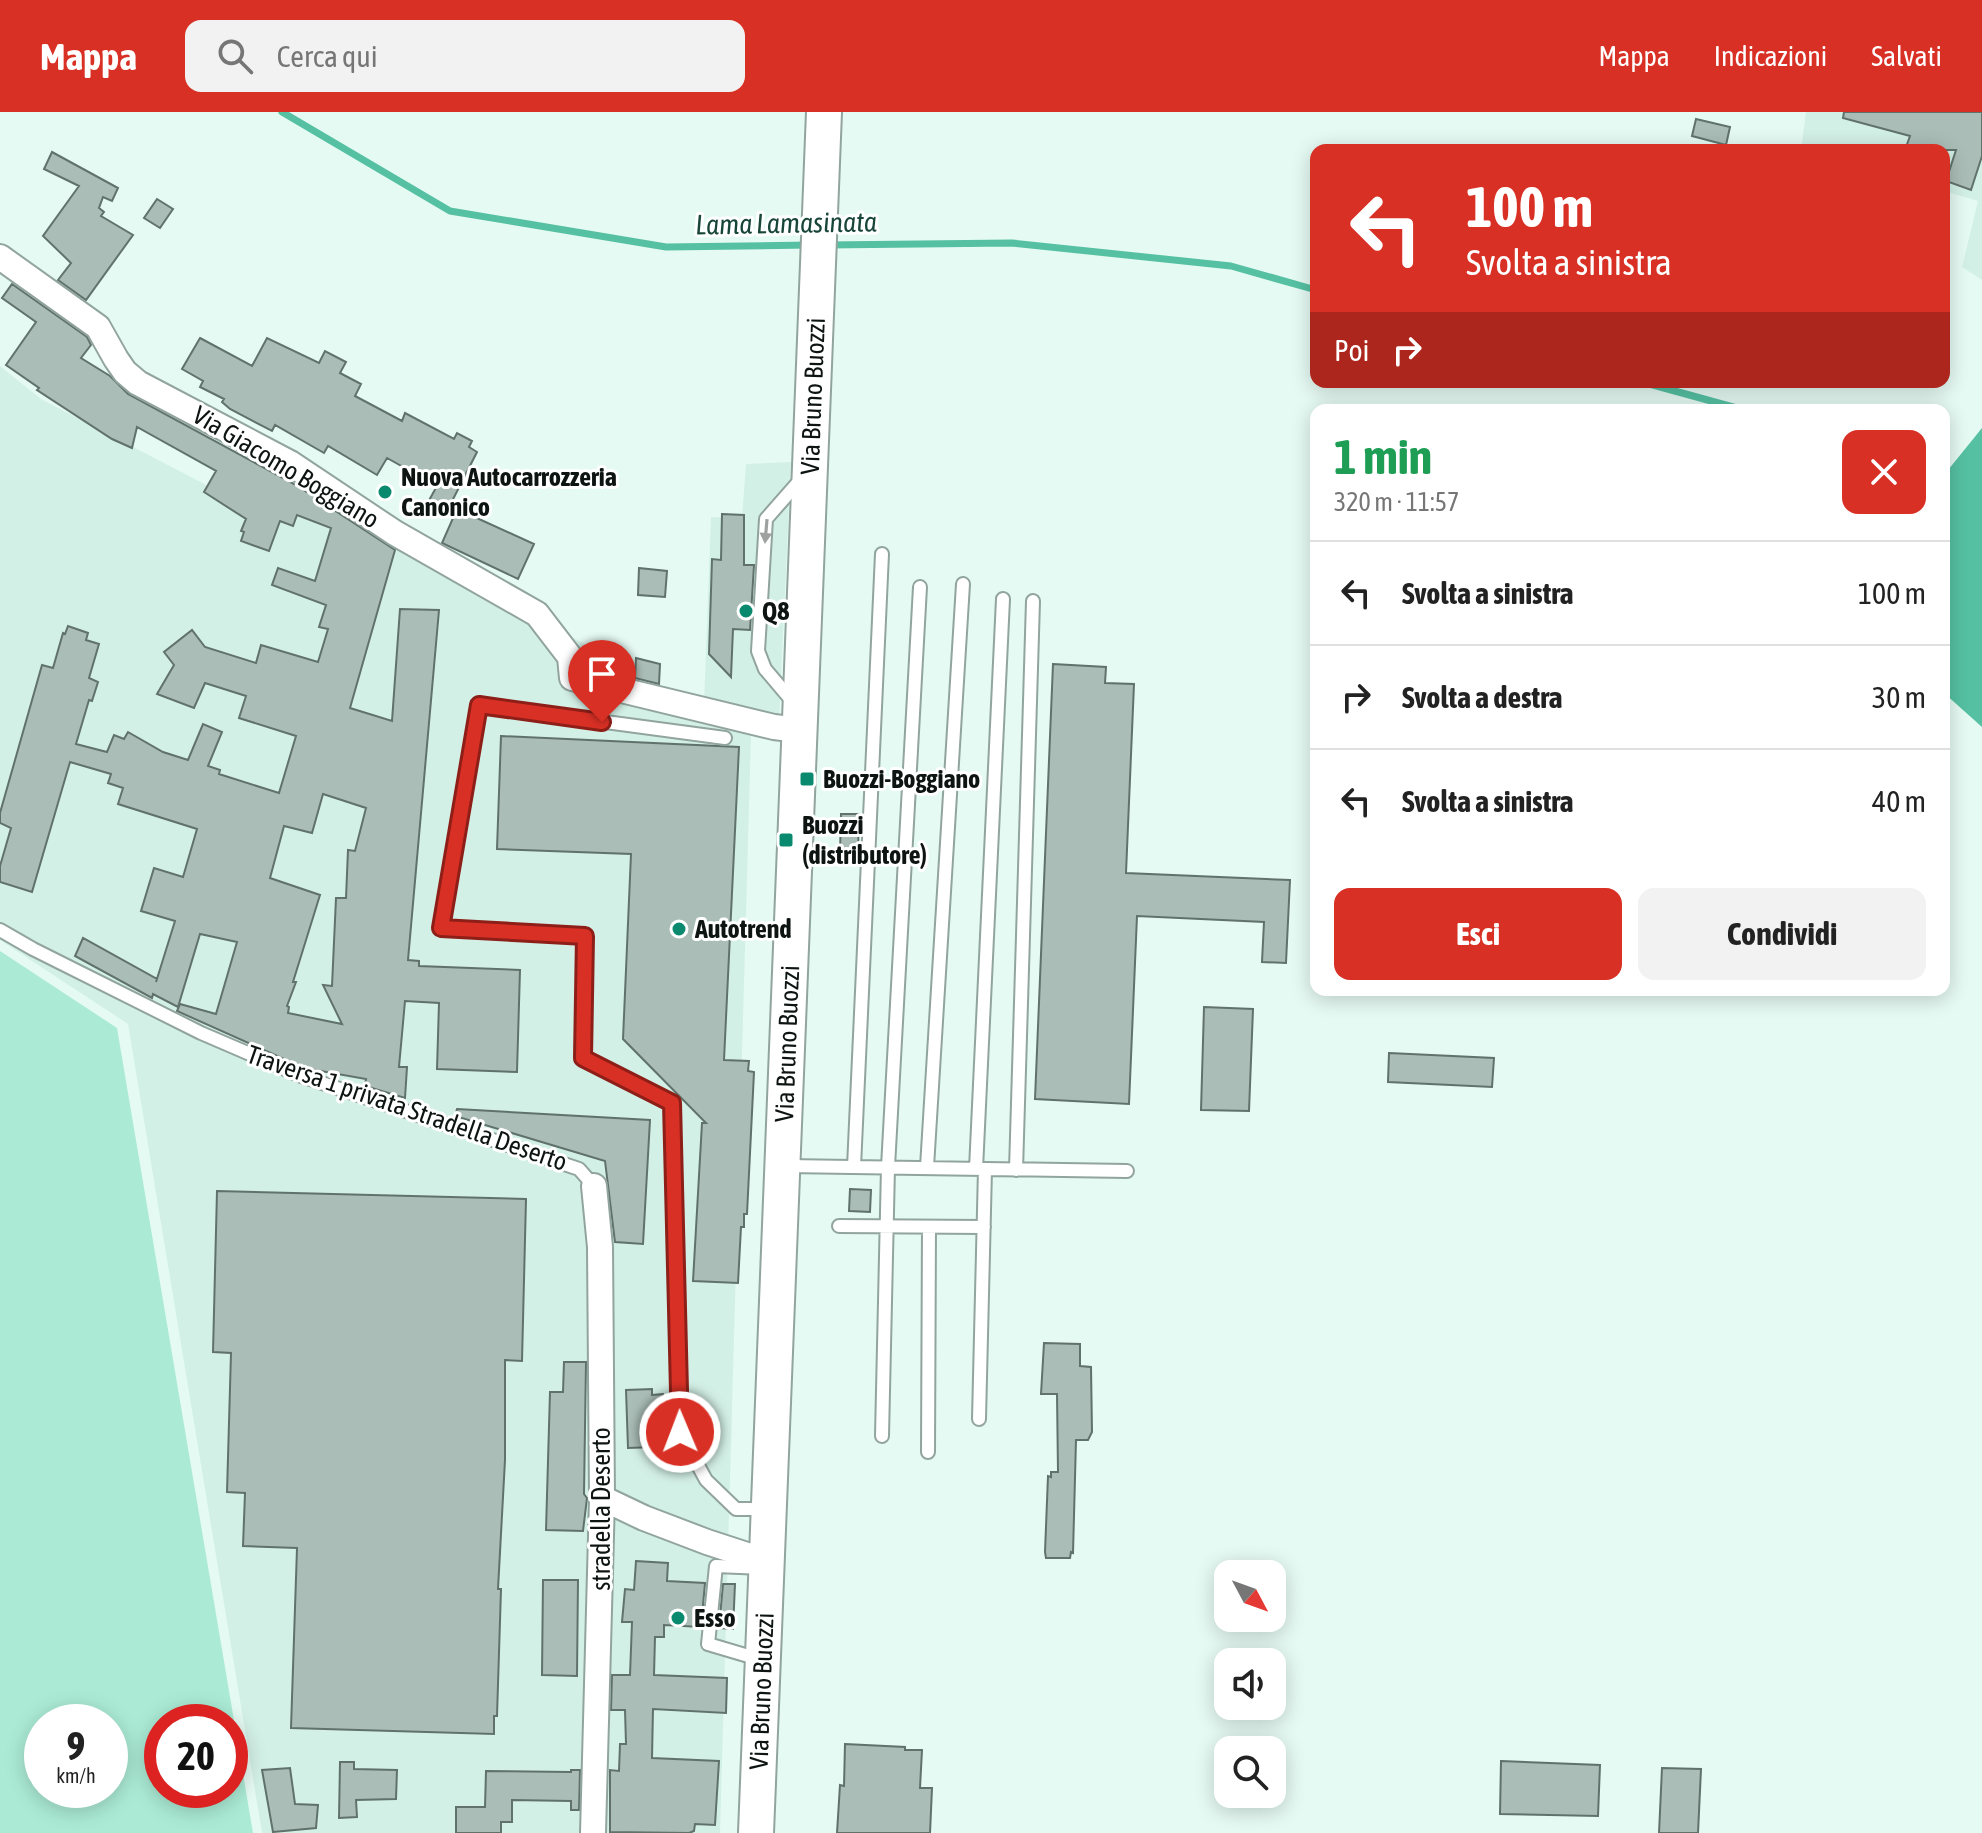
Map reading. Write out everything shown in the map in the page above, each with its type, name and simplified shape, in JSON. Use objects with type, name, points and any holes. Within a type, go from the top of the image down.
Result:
[{"type":"main road","name":"Via Bruno Buozzi","points":[[756,1833],[824,112]]},
{"type":"street","name":"Via Giacomo Boggiano","points":[[0,257],[98,327],[125,372],[138,383],[290,463],[395,533],[537,614],[570,657],[572,678],[774,727],[800,720]]},
{"type":"street","name":"stradella Deserto","points":[[593,1833],[602,1498],[601,1279],[594,1186]]},
{"type":"street","points":[[602,1498],[707,1542],[767,1560]]},
{"type":"lane","points":[[854,1167],[882,554]]},
{"type":"lane","points":[[927,1167],[963,584]]},
{"type":"lane","points":[[882,1436],[888,1167],[920,587]]},
{"type":"lane","points":[[979,1419],[984,1227],[981,1169],[1003,599]]},
{"type":"lane","points":[[1016,1170],[1033,601]]},
{"type":"lane","points":[[725,738],[479,705],[441,928],[585,936],[583,1058],[672,1103],[680,1432],[706,1480],[736,1509],[769,1509]]},
{"type":"lane","name":"Traversa 1 privata Stradella Deserto","points":[[0,930],[201,1033],[301,1076],[579,1169],[594,1186]]},
{"type":"lane","points":[[783,1166],[1127,1171]]},
{"type":"lane","points":[[839,1226],[984,1227]]},
{"type":"lane","points":[[928,1452],[929,1227]]},
{"type":"lane","points":[[762,1661],[708,1644],[716,1566],[767,1560]]},
{"type":"shaded area","points":[[1806,112],[1982,112],[1982,280],[1962,267],[1978,201],[1950,193],[1950,144],[1802,144]]},
{"type":"shaded area","points":[[0,366],[41,399],[214,489],[436,562],[751,736],[720,1833],[262,1833],[248,1748],[248,1704],[241,1704],[128,1024],[0,940]]},
{"type":"shaded area","points":[[1982,428],[1982,727],[1950,698],[1950,468]]},
{"type":"shaded area","name":"Q8","points":[[791,462],[779,722],[704,704],[711,517],[742,518],[746,464]]},
{"type":"shaded area","points":[[0,951],[117,1028],[231,1704],[144,1704],[144,1808],[248,1808],[248,1803],[253,1833],[0,1833]]},
{"type":"building","points":[[1844,112],[1982,112],[1982,156],[1971,190],[1950,182],[1950,169],[1956,150],[1950,150],[1950,144],[1907,144],[1910,136],[1843,118]]},
{"type":"building","points":[[1696,119],[1730,127],[1726,144],[1692,136]]},
{"type":"building","points":[[52,152],[118,188],[112,201],[103,197],[99,208],[104,212],[101,216],[133,235],[86,300],[58,280],[71,263],[43,236],[79,186],[44,169]]},
{"type":"building","points":[[157,199],[173,209],[160,228],[144,218]]},
{"type":"building","points":[[12,284],[87,337],[91,345],[81,358],[110,376],[128,394],[296,485],[395,550],[350,708],[392,721],[400,609],[439,610],[408,960],[419,961],[419,966],[520,970],[517,1072],[437,1069],[439,1003],[405,1001],[399,1067],[407,1067],[405,1098],[365,1086],[366,1079],[304,1068],[177,1011],[180,1004],[216,1014],[237,942],[200,934],[178,1007],[153,994],[152,998],[75,956],[83,938],[157,979],[175,921],[141,911],[154,868],[183,877],[197,829],[118,804],[123,788],[108,783],[111,774],[70,762],[32,892],[0,882],[0,866],[11,828],[0,823],[0,813],[42,665],[53,668],[68,626],[88,633],[86,640],[99,644],[89,678],[98,682],[92,701],[89,700],[76,744],[107,752],[114,735],[124,739],[128,732],[163,752],[188,760],[203,724],[222,732],[208,766],[220,770],[219,774],[279,793],[296,736],[239,718],[246,696],[205,683],[194,708],[157,694],[174,665],[164,652],[192,630],[205,647],[256,663],[261,645],[318,662],[328,629],[319,627],[326,605],[272,585],[278,568],[315,581],[331,528],[297,515],[293,526],[280,521],[269,551],[241,541],[246,519],[204,492],[216,471],[137,427],[132,448],[112,439],[37,390],[39,388],[6,365],[36,322],[2,298]],"holes":[[[323,794],[366,808],[355,851],[348,850],[346,898],[336,898],[332,986],[323,985],[342,1024],[288,1013],[287,1006],[296,982],[293,982],[320,895],[270,878],[284,826],[312,833]]]},
{"type":"building","points":[[200,338],[252,366],[267,338],[319,363],[325,351],[346,362],[340,373],[361,384],[355,396],[402,421],[405,413],[454,439],[457,433],[472,441],[469,447],[477,452],[445,515],[427,504],[437,486],[387,458],[377,475],[328,446],[324,453],[275,425],[272,431],[230,409],[222,402],[224,399],[200,387],[203,381],[182,369]]},
{"type":"building","points":[[457,509],[534,544],[518,579],[442,543]]},
{"type":"building","points":[[722,514],[744,515],[744,565],[754,565],[750,630],[733,629],[731,677],[709,654],[712,559],[721,560]]},
{"type":"building","points":[[639,568],[667,571],[665,597],[638,595]]},
{"type":"building","points":[[636,658],[660,664],[659,684],[635,678]]},
{"type":"building","points":[[1053,664],[1106,667],[1105,683],[1134,684],[1126,873],[1290,880],[1286,963],[1262,962],[1264,922],[1137,916],[1129,1104],[1035,1099]]},
{"type":"building","name":"Autotrend","points":[[501,736],[739,747],[724,1060],[749,1061],[748,1071],[754,1072],[747,1214],[744,1214],[744,1227],[741,1227],[738,1283],[693,1281],[702,1123],[706,1123],[623,1039],[631,854],[497,849]]},
{"type":"building","points":[[841,814],[859,814],[858,853],[840,852]]},
{"type":"building","points":[[1204,1007],[1253,1009],[1249,1111],[1201,1110]]},
{"type":"building","points":[[1389,1053],[1494,1058],[1492,1087],[1388,1082]]},
{"type":"building","points":[[457,1109],[650,1120],[643,1244],[615,1242],[605,1161],[455,1116]]},
{"type":"building","points":[[850,1189],[871,1190],[870,1212],[849,1211]]},
{"type":"building","points":[[217,1191],[526,1199],[522,1361],[505,1360],[505,1460],[494,1734],[291,1728],[297,1548],[243,1546],[245,1493],[227,1492],[231,1353],[213,1352]]},
{"type":"building","points":[[1044,1343],[1080,1344],[1080,1366],[1091,1367],[1092,1432],[1088,1440],[1076,1440],[1073,1553],[1070,1558],[1046,1558],[1045,1552],[1048,1476],[1051,1477],[1051,1472],[1058,1472],[1057,1394],[1041,1394]]},
{"type":"building","points":[[564,1362],[586,1362],[584,1494],[587,1498],[583,1531],[546,1530],[550,1392],[563,1392]]},
{"type":"building","points":[[652,1389],[652,1395],[663,1394],[664,1441],[654,1442],[655,1447],[628,1448],[626,1390]]},
{"type":"building","points":[[636,1561],[668,1563],[667,1581],[705,1583],[701,1627],[664,1625],[664,1637],[655,1637],[654,1675],[727,1678],[726,1713],[653,1709],[652,1758],[719,1761],[715,1825],[695,1824],[694,1831],[689,1833],[610,1832],[610,1770],[619,1771],[620,1744],[626,1744],[625,1710],[611,1710],[612,1675],[630,1675],[632,1622],[622,1622],[625,1589],[634,1590]]},
{"type":"building","points":[[543,1580],[578,1580],[577,1676],[542,1675]]},
{"type":"building","points":[[723,1584],[735,1584],[733,1629],[719,1628]]},
{"type":"building","points":[[845,1744],[922,1750],[920,1788],[932,1788],[930,1833],[837,1833],[840,1785],[844,1786]]},
{"type":"building","points":[[1501,1761],[1600,1765],[1598,1816],[1500,1814]]},
{"type":"building","points":[[340,1762],[354,1762],[354,1769],[397,1770],[396,1799],[356,1800],[357,1817],[339,1818]]},
{"type":"building","points":[[290,1768],[295,1804],[318,1805],[316,1828],[273,1832],[262,1770]]},
{"type":"building","points":[[1662,1768],[1701,1769],[1698,1833],[1659,1833]]},
{"type":"building","points":[[580,1770],[579,1810],[571,1810],[571,1801],[512,1800],[512,1822],[501,1822],[501,1833],[456,1833],[456,1807],[485,1807],[486,1771]]},
{"type":"waterway","name":"Lama Lamasinata","points":[[282,112],[450,211],[666,247],[810,245]]},
{"type":"waterway","name":"Lama Lamasinata","points":[[826,245],[1012,243],[1231,266],[1310,288]]},
{"type":"waterway","name":"Lama Lamasinata","points":[[1664,388],[1722,404]]},
{"type":"place","name":"Nuova Autocarrozzeria Canonico","points":[[385,492]]},
{"type":"place","name":"Q8","points":[[746,611]]},
{"type":"place","name":"Buozzi-Boggiano","points":[[807,779]]},
{"type":"place","name":"Buozzi (distributore)","points":[[786,840]]},
{"type":"place","name":"Autotrend","points":[[679,929]]},
{"type":"place","name":"Esso","points":[[678,1618]]},
{"type":"route","points":[[602,722],[479,705],[441,928],[585,936],[583,1058],[672,1103],[680,1432]]}]
